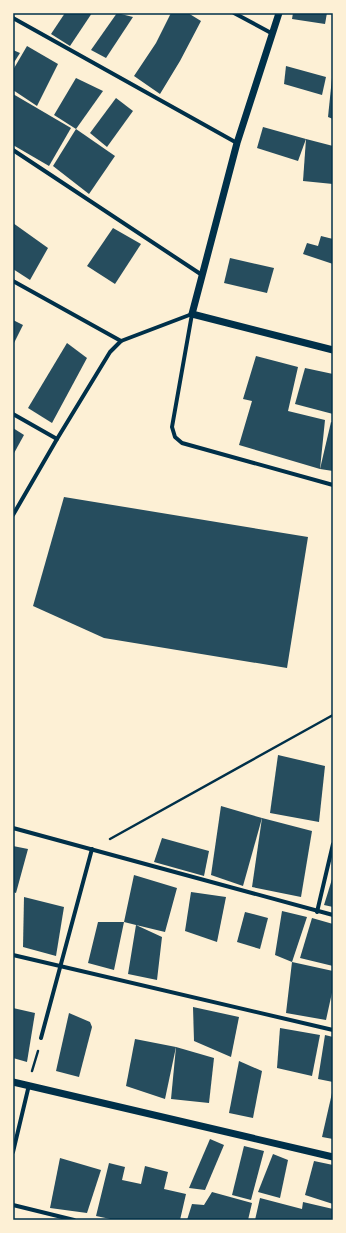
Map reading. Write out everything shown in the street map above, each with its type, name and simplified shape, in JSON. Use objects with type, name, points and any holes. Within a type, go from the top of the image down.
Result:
[{"type":"street","points":[[234,13],[272,34]]},
{"type":"street","points":[[280,13],[237,143],[202,274],[192,314],[172,427],[175,437],[182,443],[333,485]]},
{"type":"street","points":[[13,18],[237,143]]},
{"type":"street","points":[[13,150],[202,274]]},
{"type":"street","points":[[13,281],[121,341]]},
{"type":"street","points":[[13,515],[110,352],[121,341],[192,314],[333,350]]},
{"type":"street","points":[[13,414],[57,439]]},
{"type":"street","points":[[13,828],[317,912],[333,915]]},
{"type":"street","points":[[317,912],[333,844]]},
{"type":"street","points":[[41,1038],[92,849]]},
{"type":"street","points":[[13,955],[333,1030]]},
{"type":"street","points":[[13,1082],[333,1157]]},
{"type":"street","points":[[13,1152],[29,1085]]},
{"type":"street","points":[[13,1205],[74,1220]]},
{"type":"path","points":[[92,849],[333,715]]},
{"type":"path","points":[[29,1085],[41,1038]]},
{"type":"building","points":[[65,13],[92,13],[70,46],[51,34]]},
{"type":"building","points":[[117,13],[133,17],[106,58],[91,50]]},
{"type":"building","points":[[171,13],[188,13],[201,21],[180,61],[160,94],[134,76],[156,43]]},
{"type":"building","points":[[293,13],[327,13],[325,24],[292,19]]},
{"type":"building","points":[[27,46],[58,64],[37,106],[13,90],[13,70]]},
{"type":"building","points":[[13,50],[20,53],[13,64]]},
{"type":"building","points":[[286,66],[326,77],[322,95],[284,84]]},
{"type":"building","points":[[76,78],[103,91],[76,129],[54,115]]},
{"type":"building","points":[[333,78],[333,119],[328,117]]},
{"type":"building","points":[[13,94],[71,128],[49,166],[13,145]]},
{"type":"building","points":[[116,98],[133,111],[107,147],[90,133]]},
{"type":"building","points":[[263,127],[306,139],[298,161],[257,148]]},
{"type":"building","points":[[76,129],[115,156],[89,194],[53,166]]},
{"type":"building","points":[[306,139],[333,146],[333,184],[303,181]]},
{"type":"building","points":[[13,223],[48,248],[30,280],[13,269]]},
{"type":"building","points":[[113,228],[141,244],[115,284],[87,266]]},
{"type":"building","points":[[321,236],[333,239],[333,264],[303,254],[307,243],[318,246]]},
{"type":"building","points":[[230,258],[274,268],[267,293],[224,283]]},
{"type":"building","points":[[13,320],[23,325],[13,345]]},
{"type":"building","points":[[67,343],[87,358],[52,423],[28,408]]},
{"type":"building","points":[[256,356],[298,367],[288,411],[325,420],[320,469],[239,445],[252,401],[243,399]]},
{"type":"building","points":[[305,368],[333,374],[333,414],[295,404]]},
{"type":"building","points":[[331,422],[333,423],[333,471],[320,469]]},
{"type":"building","points":[[13,428],[24,435],[13,455]]},
{"type":"building","points":[[64,497],[308,537],[287,668],[104,638],[33,606]]},
{"type":"building","points":[[278,755],[325,766],[319,822],[270,813]]},
{"type":"building","points":[[221,806],[262,818],[243,886],[211,875]]},
{"type":"building","points":[[262,818],[312,831],[301,897],[252,887]]},
{"type":"building","points":[[162,838],[209,851],[204,876],[154,862]]},
{"type":"building","points":[[13,846],[28,849],[16,893],[13,892]]},
{"type":"building","points":[[134,875],[177,888],[165,932],[124,922]]},
{"type":"building","points":[[333,876],[333,907],[324,905]]},
{"type":"building","points":[[191,892],[226,897],[217,942],[185,931]]},
{"type":"building","points":[[24,897],[64,907],[56,956],[23,947]]},
{"type":"building","points":[[282,911],[307,917],[292,962],[275,955]]},
{"type":"building","points":[[245,912],[268,918],[260,949],[237,942]]},
{"type":"building","points":[[312,918],[333,924],[333,966],[300,958]]},
{"type":"building","points":[[98,922],[124,922],[114,970],[88,963]]},
{"type":"building","points":[[136,925],[162,937],[157,980],[128,974]]},
{"type":"building","points":[[292,962],[333,971],[333,988],[326,1020],[286,1013]]},
{"type":"building","points":[[193,1007],[239,1017],[231,1057],[194,1041]]},
{"type":"building","points":[[13,1008],[35,1013],[27,1062],[13,1058]]},
{"type":"building","points":[[69,1013],[90,1022],[92,1027],[79,1077],[56,1071]]},
{"type":"building","points":[[280,1028],[320,1035],[312,1076],[277,1068]]},
{"type":"building","points":[[325,1035],[333,1037],[333,1082],[318,1079]]},
{"type":"building","points":[[135,1039],[176,1047],[165,1099],[126,1086]]},
{"type":"building","points":[[176,1047],[214,1058],[209,1103],[171,1099]]},
{"type":"building","points":[[239,1061],[262,1071],[253,1118],[229,1113]]},
{"type":"building","points":[[333,1093],[333,1139],[322,1137]]},
{"type":"building","points":[[210,1139],[224,1145],[205,1190],[189,1188]]},
{"type":"building","points":[[244,1146],[264,1151],[251,1200],[232,1195]]},
{"type":"building","points":[[273,1154],[288,1160],[280,1198],[258,1192]]},
{"type":"building","points":[[60,1158],[101,1170],[87,1213],[50,1208]]},
{"type":"building","points":[[314,1161],[333,1165],[333,1204],[305,1195]]},
{"type":"building","points":[[109,1163],[125,1167],[122,1180],[141,1184],[145,1166],[168,1172],[164,1189],[186,1194],[180,1220],[115,1220],[96,1216]]},
{"type":"building","points":[[212,1192],[252,1203],[248,1220],[187,1220],[192,1204],[204,1205]]},
{"type":"building","points":[[260,1198],[302,1209],[303,1202],[333,1209],[333,1220],[255,1220]]}]
